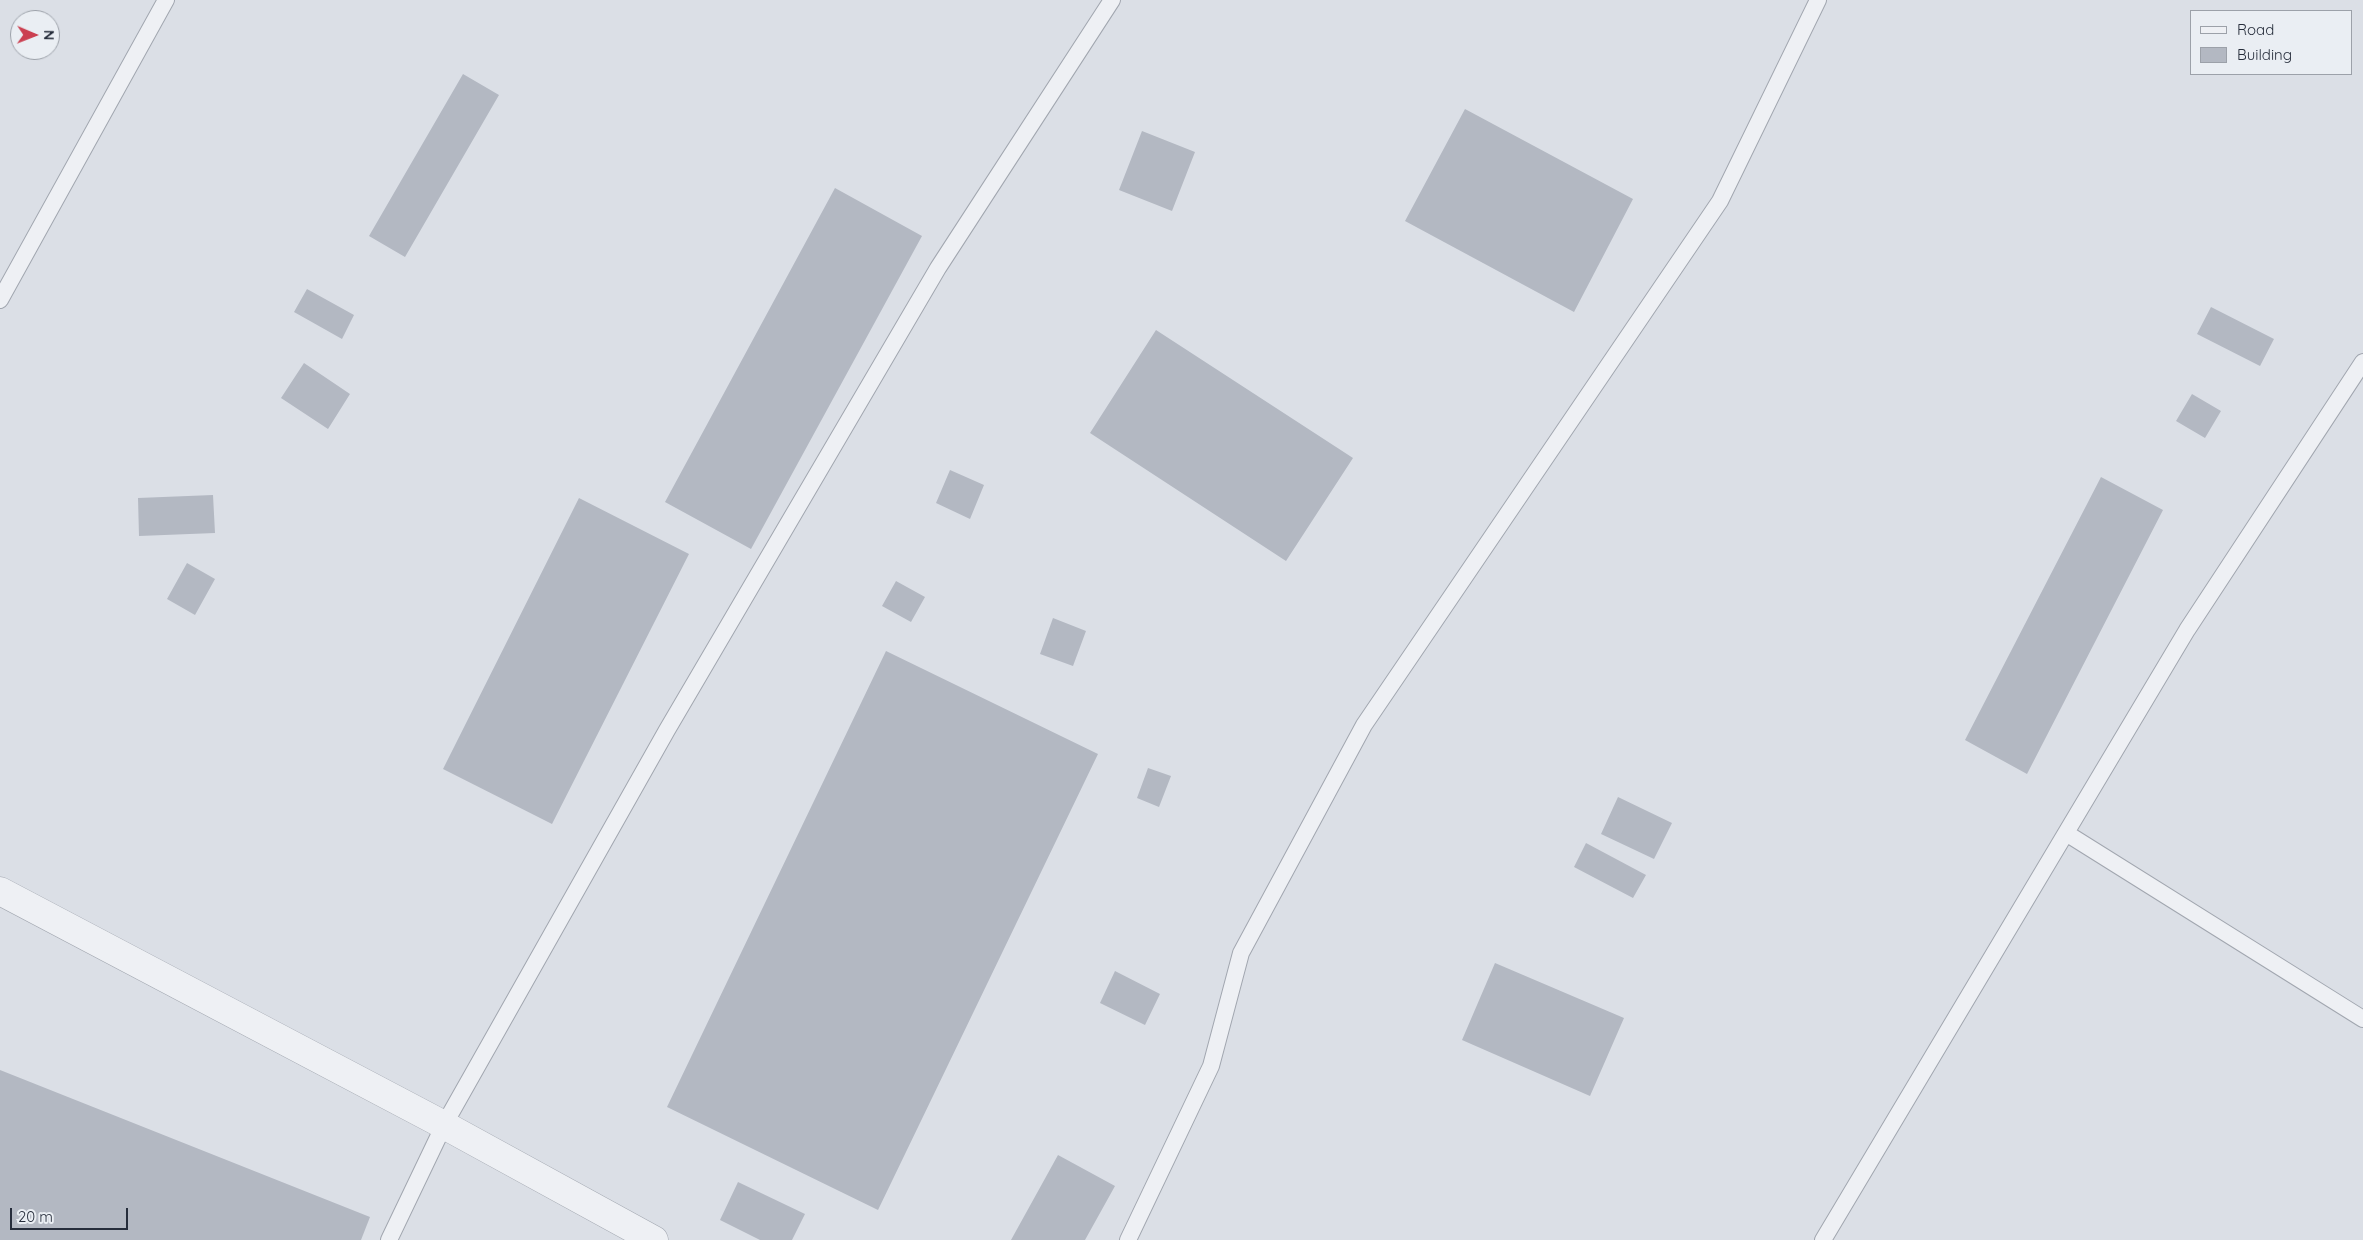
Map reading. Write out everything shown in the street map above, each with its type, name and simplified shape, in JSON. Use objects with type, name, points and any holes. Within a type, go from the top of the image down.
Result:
[{"type":"street","points":[[0,891],[444,1125],[654,1240]]},
{"type":"lane","points":[[0,300],[166,0]]},
{"type":"lane","points":[[389,1240],[444,1125],[667,730],[938,268],[1112,0]]},
{"type":"lane","points":[[1128,1240],[1211,1066],[1241,953],[1364,725],[1720,201],[1818,0]]},
{"type":"lane","points":[[1823,1240],[2187,630],[2363,362]]},
{"type":"lane","points":[[2066,833],[2363,1019]]},
{"type":"building","points":[[463,74],[499,95],[405,257],[369,236]]},
{"type":"building","points":[[1465,109],[1633,199],[1574,312],[1405,221]]},
{"type":"building","points":[[1142,131],[1195,152],[1172,211],[1119,190]]},
{"type":"building","points":[[835,188],[922,236],[751,549],[665,502]]},
{"type":"building","points":[[307,289],[354,315],[342,339],[294,312]]},
{"type":"building","points":[[2211,307],[2274,339],[2260,366],[2197,334]]},
{"type":"building","points":[[1156,330],[1353,458],[1286,561],[1090,433]]},
{"type":"building","points":[[304,363],[350,394],[328,429],[281,398]]},
{"type":"building","points":[[2192,394],[2221,411],[2205,438],[2176,421]]},
{"type":"building","points":[[950,470],[984,485],[970,519],[936,503]]},
{"type":"building","points":[[2101,477],[2163,510],[2027,774],[1965,740]]},
{"type":"building","points":[[213,495],[215,533],[139,536],[138,498]]},
{"type":"building","points":[[579,498],[689,554],[552,824],[443,769]]},
{"type":"building","points":[[187,563],[215,579],[195,615],[167,599]]},
{"type":"building","points":[[896,581],[925,597],[911,622],[882,606]]},
{"type":"building","points":[[1053,618],[1086,631],[1073,666],[1040,654]]},
{"type":"building","points":[[886,651],[1098,754],[878,1210],[667,1107]]},
{"type":"building","points":[[1148,768],[1171,776],[1159,807],[1137,798]]},
{"type":"building","points":[[1618,797],[1672,823],[1654,859],[1601,834]]},
{"type":"building","points":[[1586,843],[1646,875],[1633,898],[1574,867]]},
{"type":"building","points":[[1495,963],[1624,1018],[1590,1096],[1462,1040]]},
{"type":"building","points":[[1115,971],[1160,994],[1145,1025],[1100,1003]]},
{"type":"building","points":[[0,1070],[370,1217],[361,1240],[0,1240]]},
{"type":"building","points":[[1058,1155],[1115,1186],[1085,1240],[1011,1240]]},
{"type":"building","points":[[738,1182],[805,1214],[792,1240],[760,1240],[720,1220]]}]
